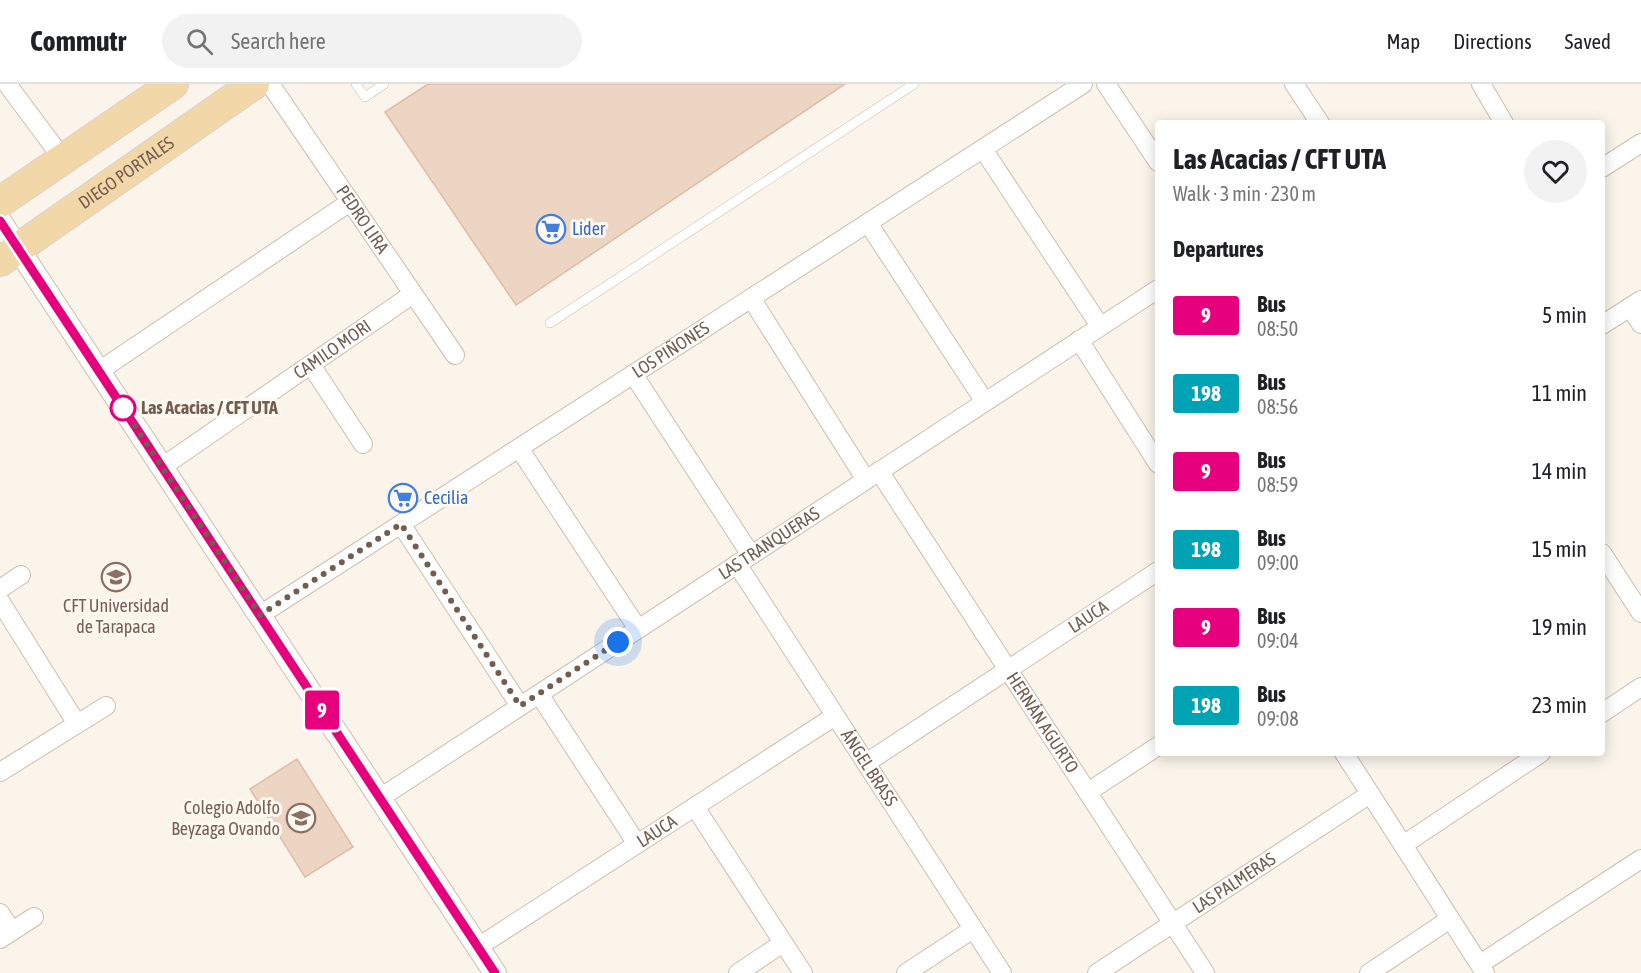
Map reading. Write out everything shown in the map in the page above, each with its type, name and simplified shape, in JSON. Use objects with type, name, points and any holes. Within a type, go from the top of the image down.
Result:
[{"type":"main road","points":[[0,202],[173,84]]},
{"type":"main road","name":"DIEGO PORTALES","points":[[9,255],[254,84]]},
{"type":"street","points":[[7,84],[63,159]]},
{"type":"street","name":"PEDRO LIRA","points":[[270,84],[455,355]]},
{"type":"street","name":"LOS PIÑONES","points":[[260,615],[1083,84]]},
{"type":"street","points":[[1106,84],[1155,158]]},
{"type":"street","points":[[1294,84],[1318,120]]},
{"type":"street","points":[[1481,84],[1502,120]]},
{"type":"street","points":[[1605,166],[1641,143]]},
{"type":"street","points":[[983,149],[1100,326]]},
{"type":"street","points":[[99,371],[350,202]]},
{"type":"street","points":[[0,221],[9,255],[99,371],[495,973]]},
{"type":"street","points":[[868,223],[985,402]]},
{"type":"street","name":"LAS TRANQUERAS","points":[[380,798],[1155,291]]},
{"type":"street","name":"CAMILO MORI","points":[[162,466],[414,294]]},
{"type":"street","name":"HERNÁN AGURTO","points":[[751,298],[1008,670],[1205,973]]},
{"type":"street","points":[[1605,323],[1636,304],[1641,324]]},
{"type":"street","points":[[1079,340],[1155,459]]},
{"type":"street","points":[[311,365],[363,444]]},
{"type":"street","name":"ÁNGEL BRASS","points":[[633,374],[836,716],[1002,973]]},
{"type":"street","points":[[519,448],[638,629]]},
{"type":"street","points":[[401,524],[520,706]]},
{"type":"street","points":[[1605,557],[1639,606]]},
{"type":"street","name":"LAUCA","points":[[866,764],[1155,573]]},
{"type":"street","points":[[0,589],[21,575]]},
{"type":"street","points":[[0,601],[77,724]]},
{"type":"street","points":[[1605,711],[1641,687]]},
{"type":"street","points":[[538,694],[637,844]]},
{"type":"street","points":[[0,772],[106,706]]},
{"type":"street","name":"LAUCA","points":[[478,946],[836,716]]},
{"type":"street","points":[[1088,792],[1155,748]]},
{"type":"street","points":[[1346,756],[1482,969],[1641,859]]},
{"type":"street","points":[[1403,845],[1535,756]]},
{"type":"street","name":"LAS PALMERAS","points":[[1097,973],[1370,794]]},
{"type":"street","points":[[695,807],[803,973]]},
{"type":"street","points":[[0,913],[6,935],[34,917]]},
{"type":"street","points":[[1369,973],[1450,919]]},
{"type":"street","points":[[906,973],[973,928]]},
{"type":"street","points":[[738,973],[783,943]]},
{"type":"lane","points":[[356,84],[365,97],[384,84]]},
{"type":"lane","points":[[550,323],[909,85]]},
{"type":"building","points":[[428,84],[845,84],[516,305],[385,112]]},
{"type":"building","name":"Colegio Adolfo Beyzaga Ovando","points":[[297,759],[353,847],[305,877],[250,789]]},
{"type":"bus line","name":"9","points":[[0,221],[495,973]]},
{"type":"place","name":"Lider","points":[[551,229]]},
{"type":"place","name":"Las Acacias / CFT UTA","points":[[123,408]]},
{"type":"place","name":"Cecilia","points":[[403,498]]},
{"type":"place","name":"CFT Universidad de Tarapaca","points":[[116,577]]},
{"type":"place","name":"Colegio Adolfo Beyzaga Ovando","points":[[301,818]]},
{"type":"route","points":[[123,408],[260,615],[401,524],[520,706],[618,642]]}]
